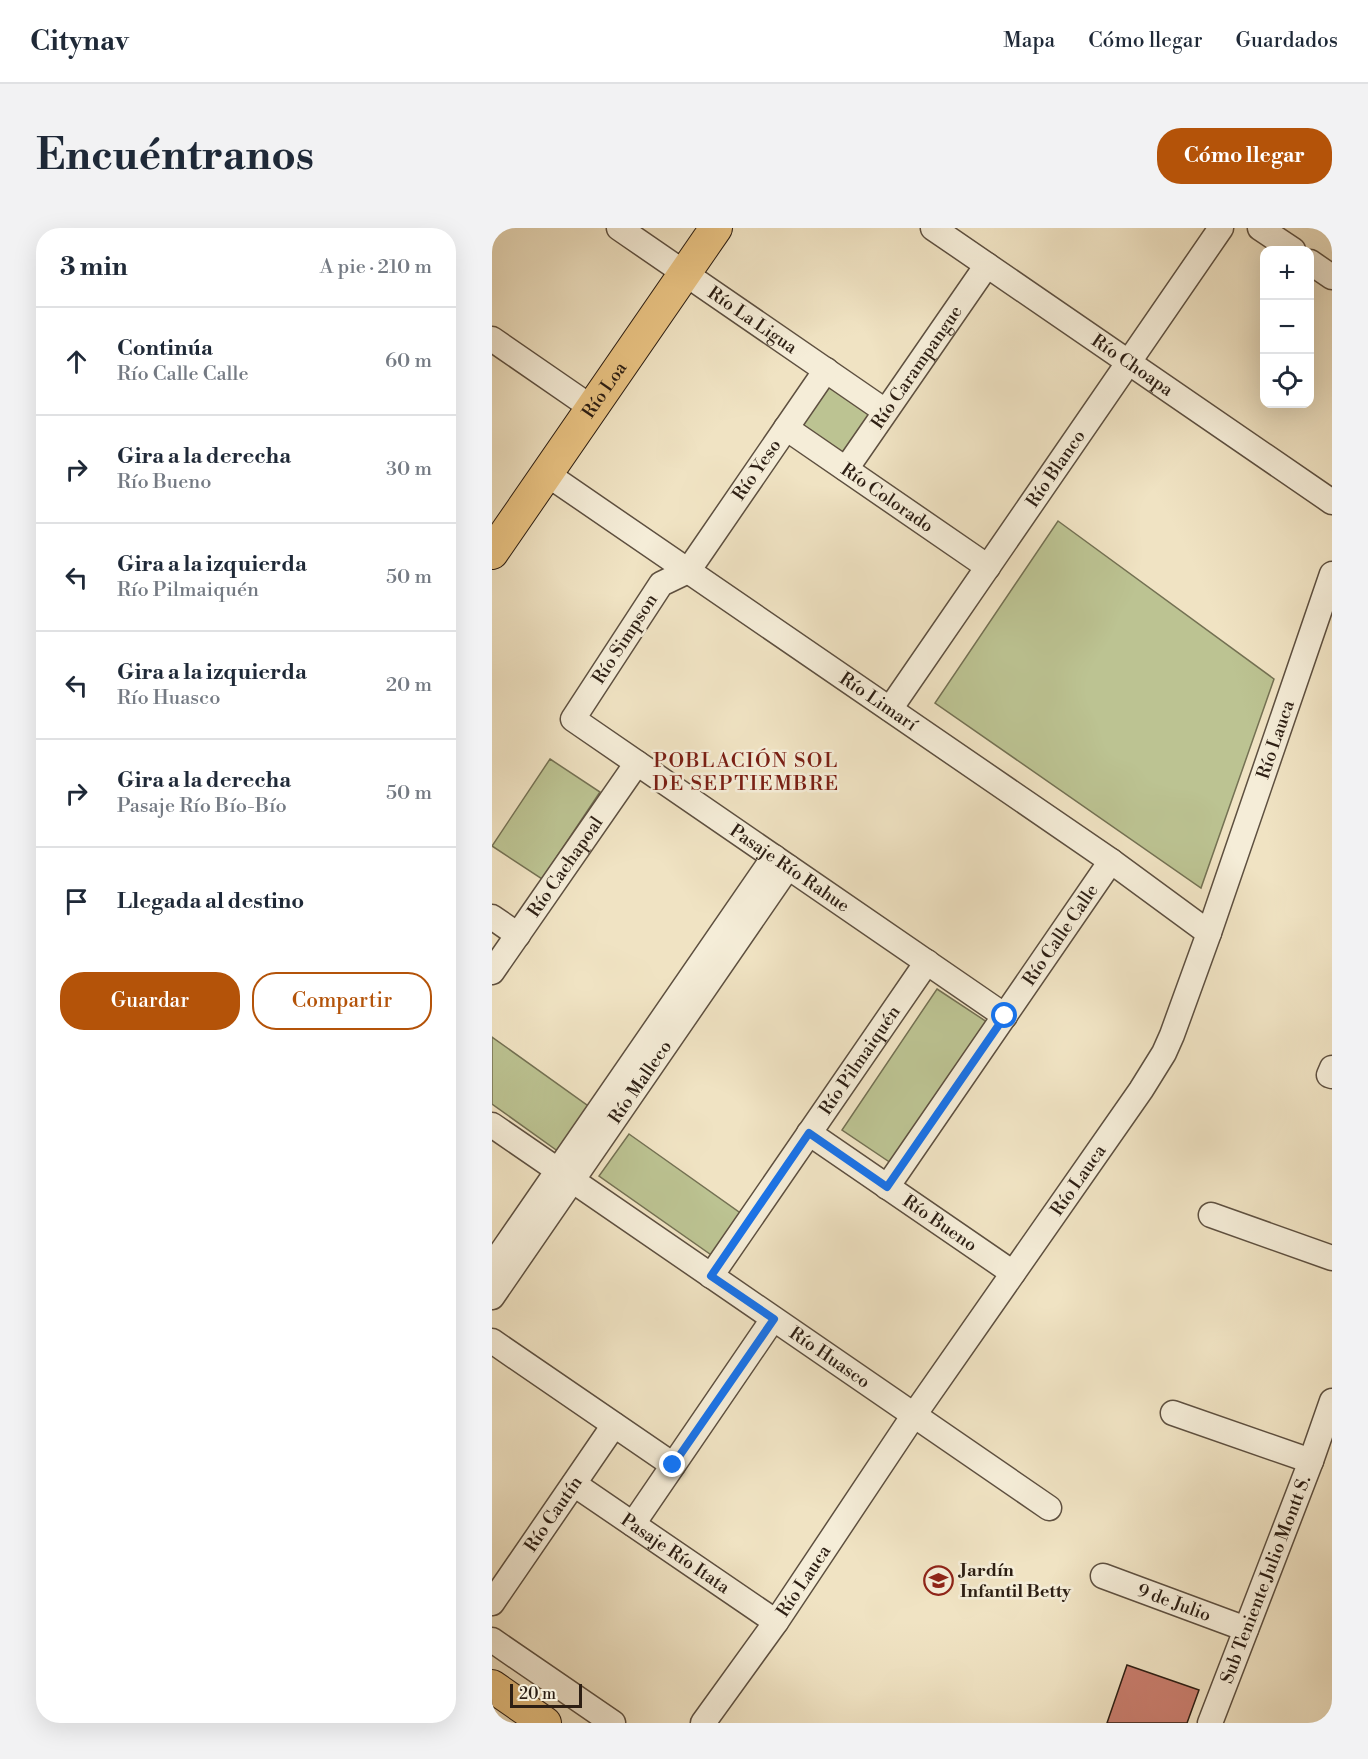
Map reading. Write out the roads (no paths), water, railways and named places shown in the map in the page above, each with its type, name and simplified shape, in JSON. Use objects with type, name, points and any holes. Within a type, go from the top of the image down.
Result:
[{"type":"main road","name":"Río Loa","points":[[492,553],[716,228]]},
{"type":"main road","points":[[492,1686],[545,1723]]},
{"type":"street","name":"Río La Ligua","points":[[619,228],[885,411]]},
{"type":"street","name":"Río Choapa","points":[[933,228],[1332,502]]},
{"type":"street","name":"Río Blanco","points":[[890,709],[1221,228]]},
{"type":"street","points":[[1260,228],[1287,246]]},
{"type":"street","name":"Río Carampangue","points":[[846,469],[987,265]]},
{"type":"street","points":[[1314,265],[1332,278]]},
{"type":"street","points":[[492,339],[592,408]]},
{"type":"street","name":"Río Yeso","points":[[688,570],[826,370]]},
{"type":"street","name":"Río Colorado","points":[[786,428],[988,567]]},
{"type":"street","name":"Río Limarí","points":[[547,474],[1111,861],[1209,933]]},
{"type":"street","name":"Río Simpson","points":[[573,719],[661,584],[688,570]]},
{"type":"street","name":"Río Lauca","points":[[703,1723],[776,1622],[914,1415],[1153,1072],[1172,1035],[1209,933],[1332,574]]},
{"type":"street","name":"Pasaje Río Rahue","points":[[573,719],[1005,1016]]},
{"type":"street","name":"Río Cachapoal","points":[[492,972],[636,763]]},
{"type":"street","name":"Río Calle Calle","points":[[887,1187],[1111,861]]},
{"type":"street","name":"Río Malleco","points":[[492,1297],[565,1176],[781,862]]},
{"type":"street","points":[[492,917],[518,935]]},
{"type":"street","name":"Río Pilmaiquén","points":[[711,1276],[927,962]]},
{"type":"street","points":[[1332,1068],[1329,1075],[1332,1076]]},
{"type":"street","name":"Río Huasco","points":[[492,1125],[1049,1508]]},
{"type":"street","name":"Río Bueno","points":[[809,1133],[1013,1273]]},
{"type":"street","name":"Río Malleco","points":[[492,1266],[565,1176]]},
{"type":"street","points":[[1211,1215],[1332,1258]]},
{"type":"street","points":[[633,1524],[774,1319]]},
{"type":"street","points":[[492,1341],[673,1465]]},
{"type":"street","name":"Sub Teniente Julio Montt S.","points":[[1210,1723],[1332,1401]]},
{"type":"street","points":[[1173,1413],[1311,1461]]},
{"type":"street","name":"Río Cautín","points":[[492,1603],[614,1425]]},
{"type":"street","name":"Pasaje Río Itata","points":[[574,1484],[776,1622]]},
{"type":"street","name":"9 de Julio","points":[[1103,1576],[1246,1629]]},
{"type":"street","points":[[492,1640],[613,1723]]},
{"type":"place","name":"Jardín Infantil Betty","points":[[939,1580]]},
{"type":"district","name":"POBLACIÓN SOL DE SEPTIEMBRE","points":[[746,772]]}]
